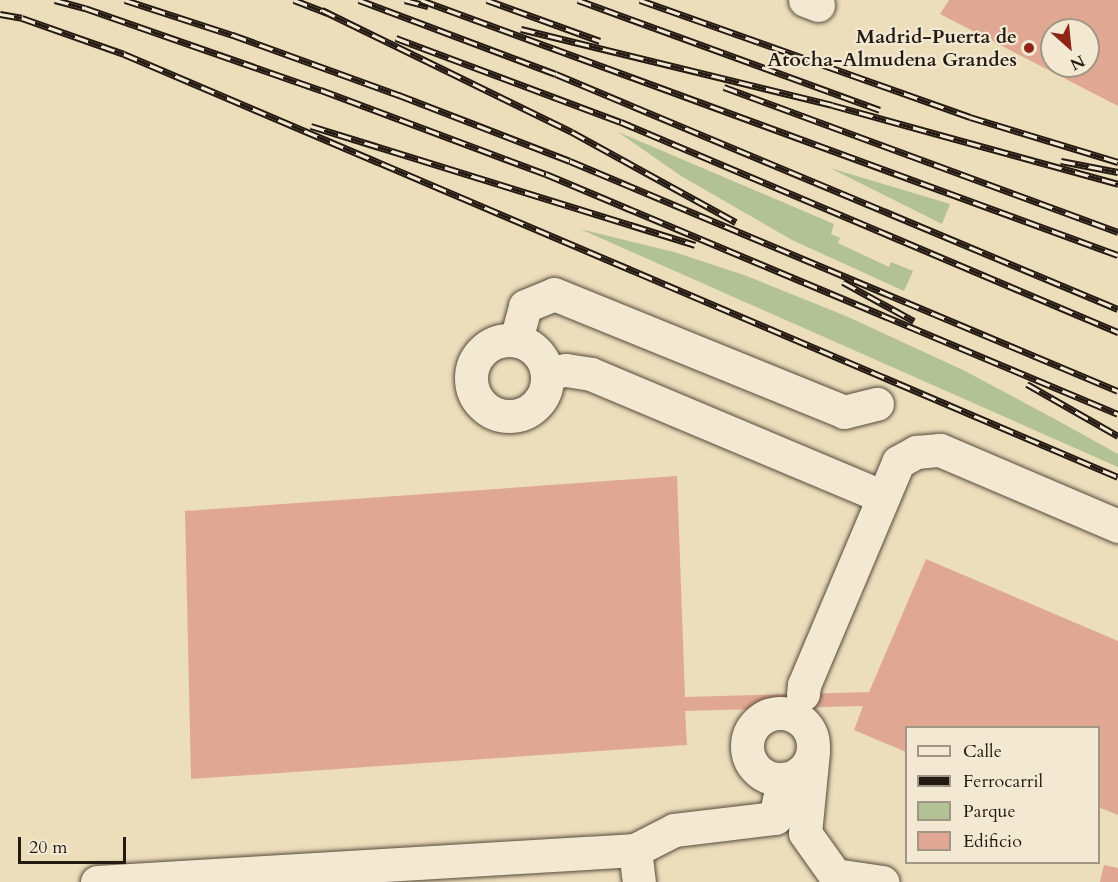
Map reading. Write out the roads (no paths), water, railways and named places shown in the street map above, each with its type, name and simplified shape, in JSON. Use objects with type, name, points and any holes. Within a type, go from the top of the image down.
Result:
[{"type":"lane","points":[[516,340],[525,306],[554,294],[844,412],[877,404]]},
{"type":"lane","points":[[504,340],[525,343],[540,355],[547,373],[544,395],[529,411],[518,415],[496,414],[479,402],[471,383],[475,360],[492,343],[504,340]]},
{"type":"lane","points":[[547,373],[566,370],[591,374],[883,497]]},
{"type":"lane","points":[[882,882],[835,875],[805,833],[813,752],[812,735],[802,707],[804,685],[898,462],[916,452],[940,450],[1118,525]]},
{"type":"lane","points":[[802,707],[792,714],[771,714],[761,718],[748,736],[749,758],[754,767],[772,778],[783,779],[803,770],[813,752]]},
{"type":"lane","points":[[97,882],[335,874],[635,850],[674,830],[775,818],[783,779]]},
{"type":"lane","points":[[635,850],[639,882]]},
{"type":"railway","points":[[55,0],[85,8],[321,90],[546,174],[1118,414]]},
{"type":"railway","points":[[125,0],[233,35],[399,95],[570,161],[1118,391]]},
{"type":"railway","points":[[294,0],[328,13]]},
{"type":"railway","points":[[359,0],[556,74],[1118,309]]},
{"type":"railway","points":[[405,0],[428,6]]},
{"type":"railway","points":[[421,0],[1118,255]]},
{"type":"railway","points":[[487,0],[600,41]]},
{"type":"railway","points":[[578,0],[880,110]]},
{"type":"railway","points":[[640,0],[970,117],[1118,162]]},
{"type":"railway","points":[[322,10],[572,132],[736,222]]},
{"type":"railway","points":[[0,14],[22,18],[124,54],[1118,477]]},
{"type":"railway","points":[[521,29],[832,105],[1118,184]]},
{"type":"railway","points":[[396,38],[621,122],[1118,332]]},
{"type":"railway","points":[[724,87],[1118,232]]},
{"type":"railway","points":[[311,126],[695,245]]},
{"type":"railway","points":[[1061,161],[1118,172]]},
{"type":"railway","points":[[843,282],[914,321]]},
{"type":"railway","points":[[1027,384],[1118,436]]},
{"type":"place","name":"Madrid-Puerta de Atocha-Almudena Grandes","points":[[1029,48]]}]
